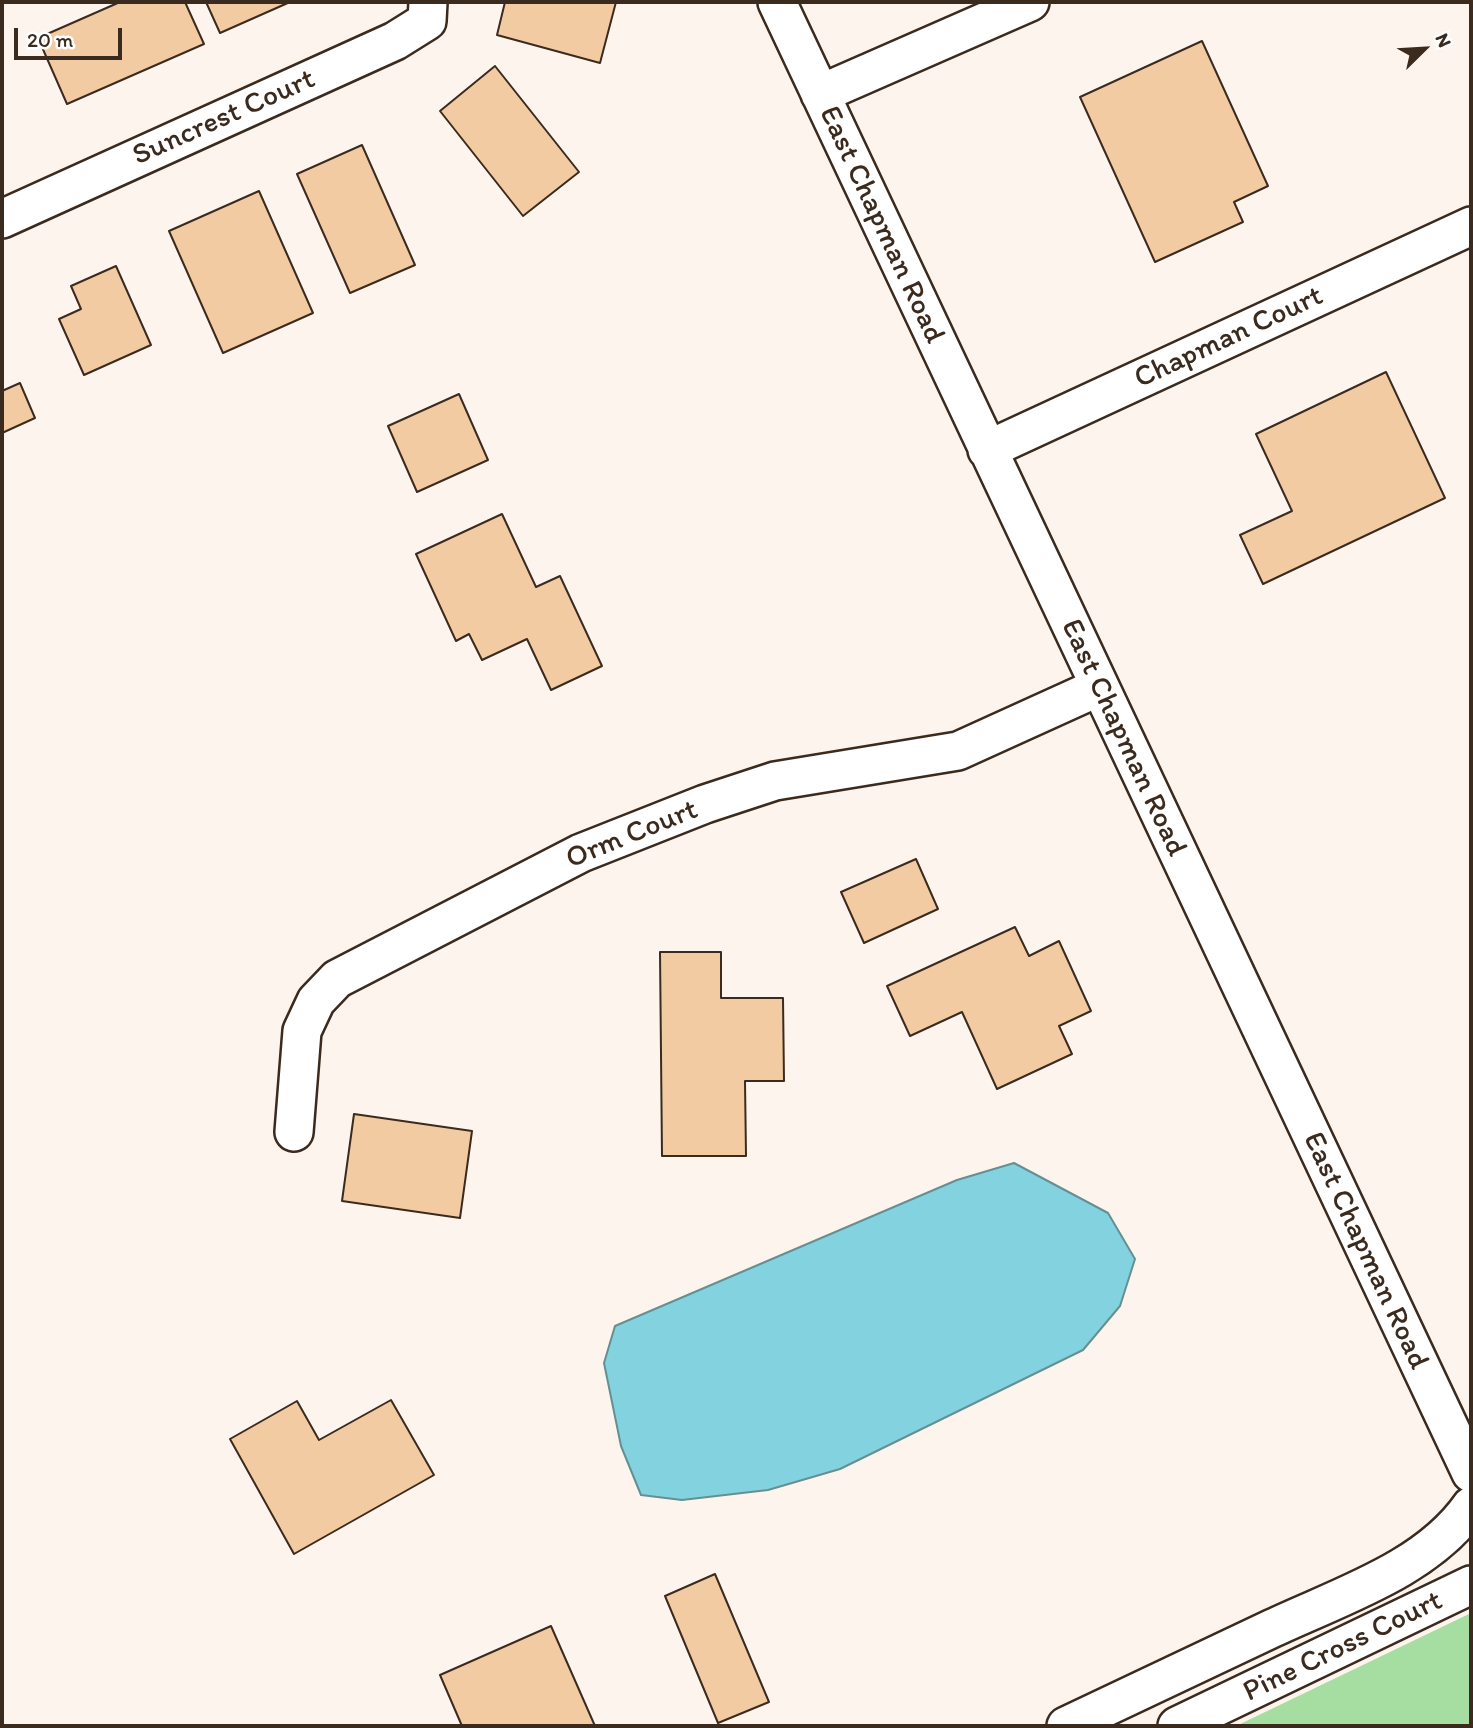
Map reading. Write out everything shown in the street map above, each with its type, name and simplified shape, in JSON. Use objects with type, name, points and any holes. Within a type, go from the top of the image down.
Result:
[{"type":"street","name":"Suncrest Court","points":[[2,219],[396,41],[427,21],[428,2]]},
{"type":"street","name":"East Chapman Road","points":[[777,2],[1471,1474]]},
{"type":"street","points":[[820,94],[1030,2]]},
{"type":"street","name":"Chapman Court","points":[[987,450],[1471,226]]},
{"type":"street","name":"Orm Court","points":[[294,1132],[302,1031],[316,1001],[337,979],[580,853],[693,809],[775,780],[958,751],[1099,687]]},
{"type":"street","points":[[1066,1726],[1385,1574],[1425,1552],[1461,1521],[1471,1506]]},
{"type":"street","name":"Pine Cross Court","points":[[1177,1726],[1471,1585]]},
{"type":"green space","points":[[1471,1613],[1471,1726],[1236,1726]]},
{"type":"water","points":[[1014,1163],[1108,1213],[1135,1259],[1120,1306],[1083,1350],[840,1469],[768,1490],[682,1500],[641,1495],[621,1446],[604,1363],[615,1326],[957,1180]]},
{"type":"building","points":[[120,2],[185,2],[204,44],[67,104],[38,38]]},
{"type":"building","points":[[206,2],[290,2],[220,33]]},
{"type":"building","points":[[505,2],[616,2],[600,63],[497,35]]},
{"type":"building","points":[[1202,41],[1268,186],[1234,202],[1243,222],[1155,262],[1080,97]]},
{"type":"building","points":[[495,66],[579,172],[523,216],[440,111]]},
{"type":"building","points":[[362,145],[415,265],[350,293],[297,174]]},
{"type":"building","points":[[259,191],[313,313],[223,353],[169,231]]},
{"type":"building","points":[[116,266],[151,345],[84,375],[59,319],[81,309],[71,286]]},
{"type":"building","points":[[1386,372],[1445,498],[1263,584],[1240,535],[1292,511],[1256,434]]},
{"type":"building","points":[[20,383],[35,418],[2,433],[2,391]]},
{"type":"building","points":[[459,394],[488,460],[417,492],[388,426]]},
{"type":"building","points":[[502,514],[536,587],[560,576],[602,666],[551,690],[527,639],[482,660],[469,634],[456,641],[416,554]]},
{"type":"building","points":[[916,859],[938,909],[864,943],[841,892]]},
{"type":"building","points":[[1015,927],[1029,956],[1059,941],[1091,1011],[1059,1026],[1072,1054],[997,1089],[962,1012],[910,1036],[887,986]]},
{"type":"building","points":[[660,952],[721,952],[721,998],[783,998],[784,1081],[745,1081],[746,1156],[662,1156]]},
{"type":"building","points":[[354,1114],[472,1131],[460,1218],[342,1201]]},
{"type":"building","points":[[391,1400],[434,1475],[294,1554],[230,1439],[297,1401],[319,1440]]},
{"type":"building","points":[[715,1574],[769,1702],[718,1723],[665,1596]]},
{"type":"building","points":[[551,1626],[595,1726],[462,1726],[440,1675]]}]
